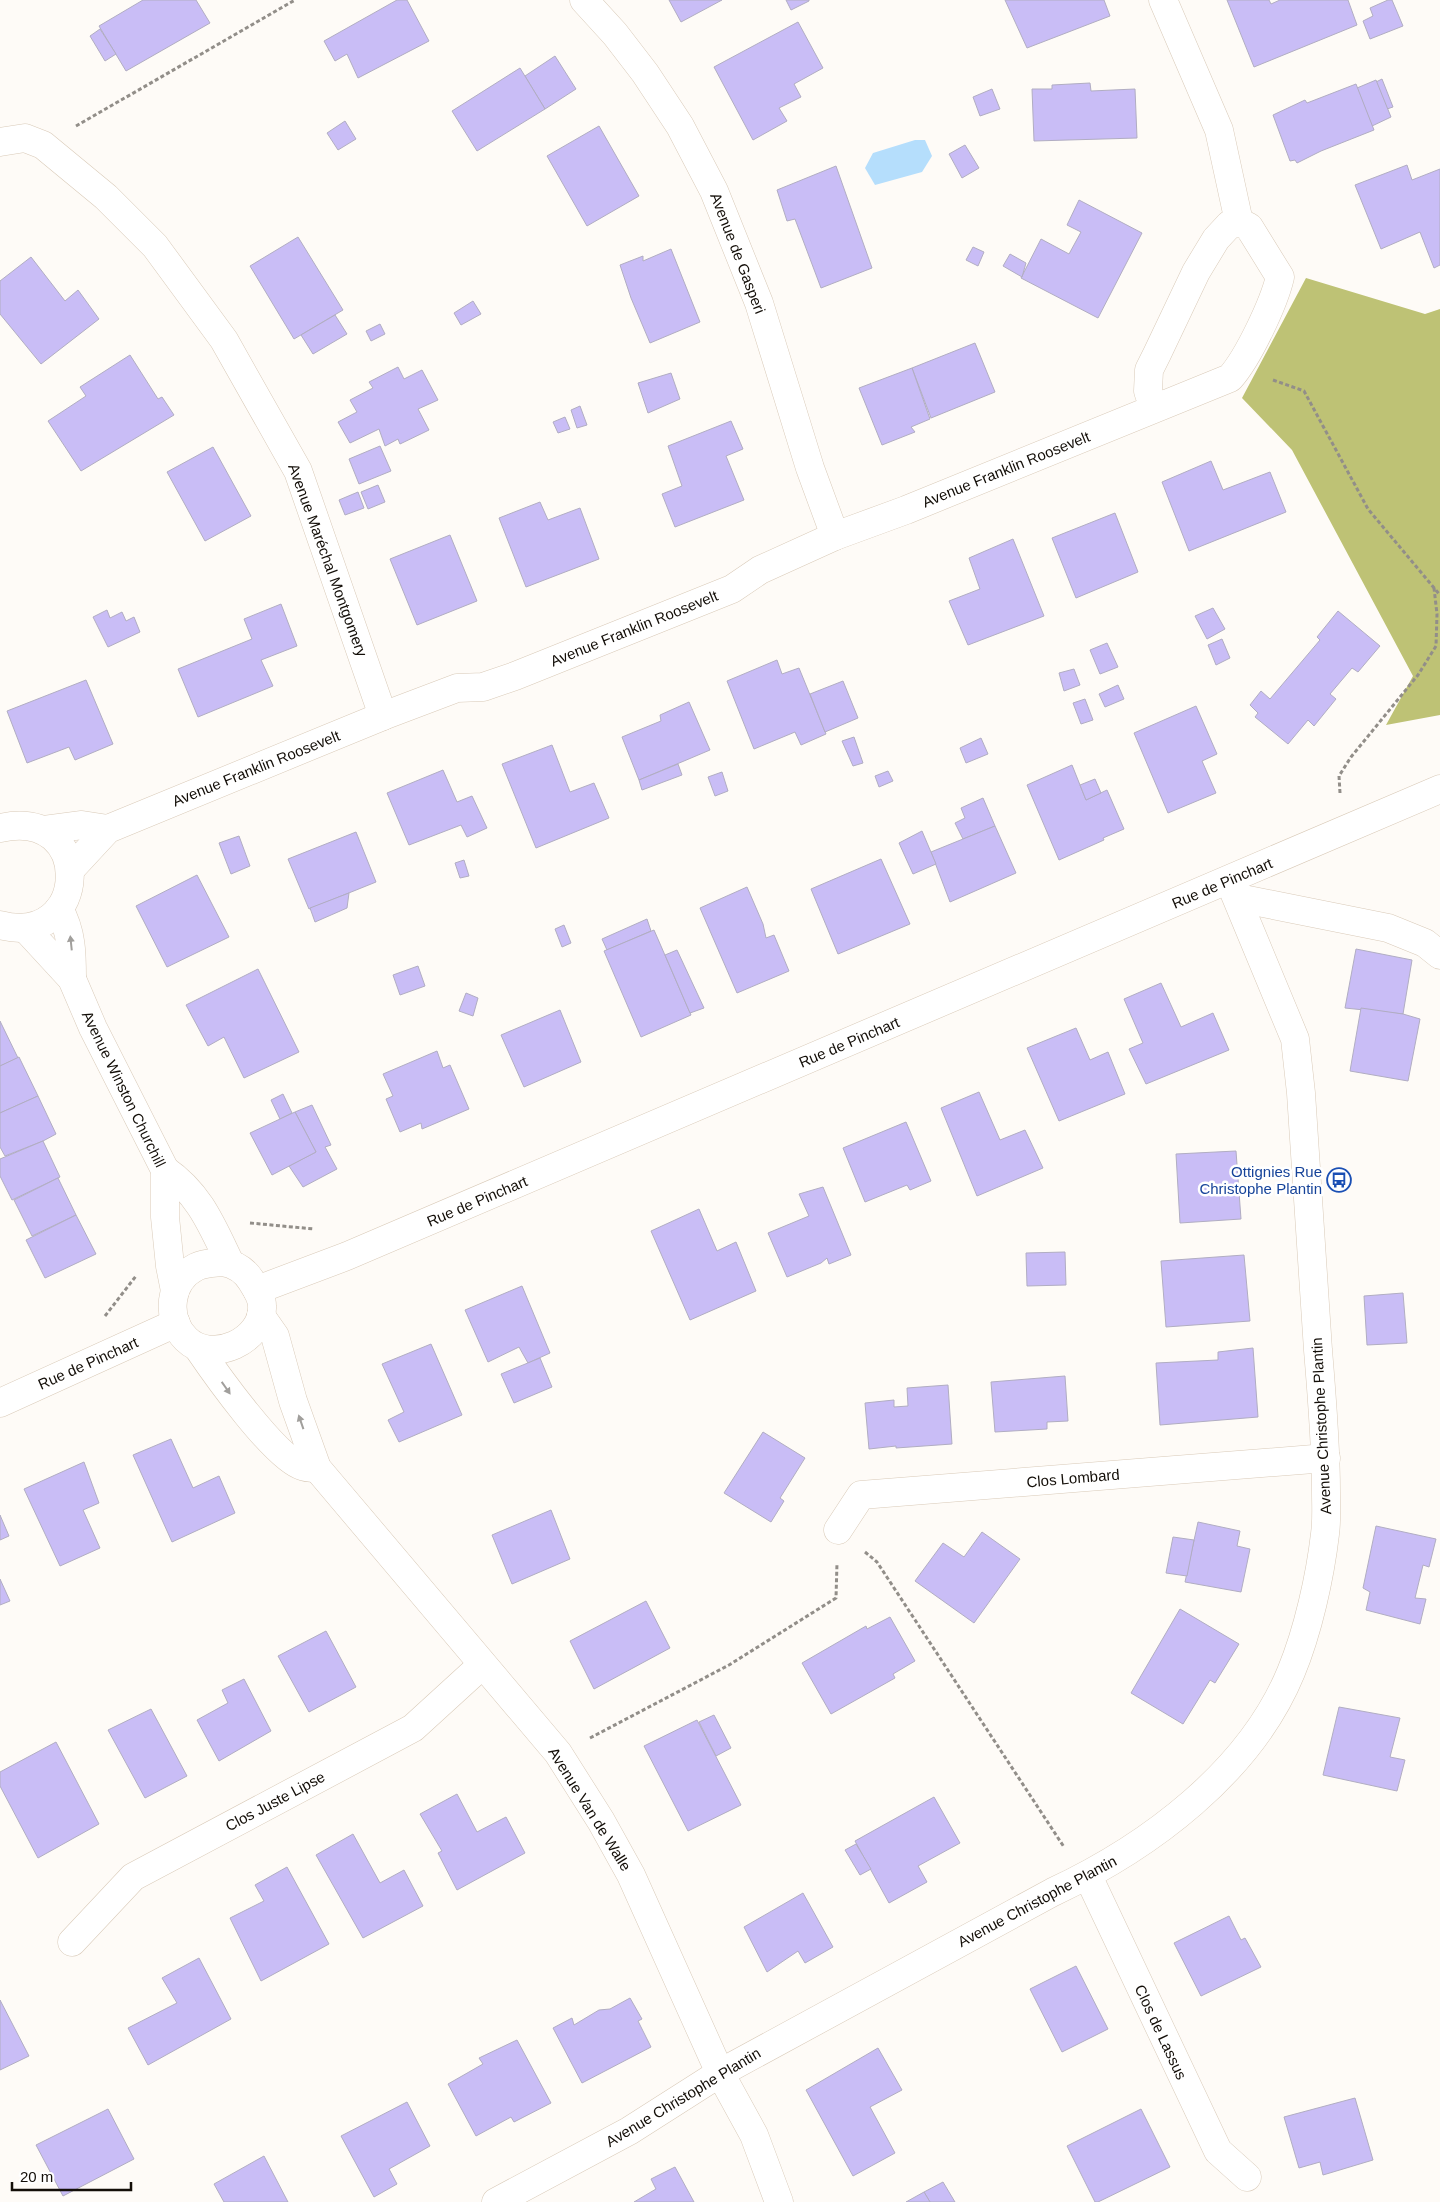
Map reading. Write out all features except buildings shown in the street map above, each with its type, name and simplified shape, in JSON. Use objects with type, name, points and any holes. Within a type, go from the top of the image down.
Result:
[{"type":"street","name":"Avenue de Gasperi","points":[[584,0],[615,34],[645,73],[680,126],[714,191],[760,303],[810,468],[835,536]]},
{"type":"street","points":[[1154,409],[1148,391],[1149,370],[1196,272],[1211,247],[1229,225],[1239,222],[1219,130],[1163,0]]},
{"type":"street","name":"Avenue Maréchal Montgomery","points":[[0,142],[25,138],[43,144],[106,197],[154,246],[224,340],[298,471],[383,716]]},
{"type":"street","name":"Avenue Franklin Roosevelt","points":[[70,870],[108,829],[383,716],[457,688],[483,687],[515,676],[732,590],[760,570],[835,536],[906,510],[1230,378],[1239,368],[1276,293],[1280,277],[1248,226],[1239,222]]},
{"type":"street","name":"Rue de Pinchart","points":[[257,1290],[346,1256],[1234,889],[1440,789]]},
{"type":"street","name":"Avenue Franklin Roosevelt","points":[[0,828],[22,825],[44,830],[82,826],[108,829]]},
{"type":"street","points":[[12,927],[50,918],[59,909],[68,895],[70,870],[68,858],[62,847],[44,830]]},
{"type":"street","points":[[1234,889],[1388,928],[1425,943],[1440,955]]},
{"type":"street","name":"Avenue Christophe Plantin","points":[[496,2202],[628,2131],[720,2073],[1054,1892],[1088,1876],[1125,1853],[1196,1800],[1222,1776],[1245,1750],[1278,1700],[1291,1673],[1305,1633],[1326,1532],[1326,1458],[1301,1093],[1295,1039],[1234,889]]},
{"type":"street","name":"Avenue Winston Churchill","points":[[59,909],[67,923],[71,940],[72,980],[93,1028],[165,1170],[165,1217],[170,1266],[175,1291]]},
{"type":"street","name":"Avenue Winston Churchill","points":[[12,927],[72,980]]},
{"type":"street","points":[[165,1170],[182,1182],[196,1199],[230,1263]]},
{"type":"street","points":[[198,1348],[215,1350],[238,1344],[251,1332],[261,1316],[261,1297],[257,1290],[243,1270],[230,1263],[213,1263],[195,1267],[181,1280],[175,1291],[172,1310],[176,1324],[186,1339],[198,1348],[229,1393],[280,1451],[300,1466],[317,1468]]},
{"type":"street","name":"Avenue Van de Walle","points":[[261,1316],[276,1336],[293,1401],[317,1468],[558,1753],[601,1821],[631,1875],[720,2073],[754,2135],[779,2202]]},
{"type":"street","name":"Rue de Pinchart","points":[[0,1403],[176,1324]]},
{"type":"street","name":"Clos Lombard","points":[[838,1530],[861,1495],[1326,1458]]},
{"type":"street","name":"Clos Juste Lipse","points":[[72,1942],[132,1877],[413,1728],[482,1665]]},
{"type":"street","name":"Clos de Lassus","points":[[1088,1876],[1218,2152],[1247,2177]]},
{"type":"path","points":[[43,144],[295,0]]},
{"type":"path","points":[[1239,368],[1304,391],[1368,509],[1440,595]]},
{"type":"path","points":[[1342,802],[1338,786],[1339,776],[1351,757],[1418,675],[1436,646],[1437,614],[1434,587]]},
{"type":"path","points":[[558,1753],[729,1666],[836,1598],[838,1530]]},
{"type":"path","points":[[838,1530],[877,1562],[1069,1854],[1088,1876]]},
{"type":"green space","points":[[1306,278],[1425,314],[1440,309],[1440,715],[1386,725],[1413,676],[1292,450],[1242,398]]},
{"type":"water","points":[[915,140],[925,140],[932,156],[922,172],[875,185],[865,168],[873,153]]},
{"type":"place","name":"Ottignies Rue Christophe Plantin","points":[[1339,1180]]}]
